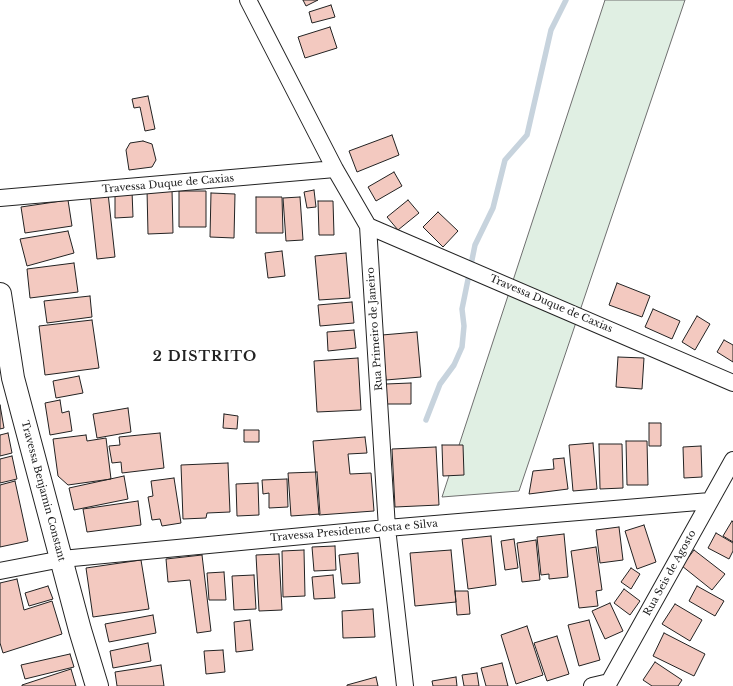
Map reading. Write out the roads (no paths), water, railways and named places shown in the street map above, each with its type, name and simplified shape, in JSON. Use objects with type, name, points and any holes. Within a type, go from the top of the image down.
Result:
[{"type":"main road","name":"Travessa Benjamin Constant","points":[[0,294],[13,378],[80,630],[97,686]]},
{"type":"street","name":"Rua Primeiro de Janeiro","points":[[248,0],[335,169],[368,226],[387,528],[405,686]]},
{"type":"street","name":"Travessa Duque de Caxias","points":[[0,198],[335,169]]},
{"type":"street","name":"Travessa Duque de Caxias","points":[[368,226],[733,383]]},
{"type":"street","name":"Rua Seis de Agosto","points":[[608,684],[733,460]]},
{"type":"street","name":"Travessa Presidente Costa e Silva","points":[[0,571],[62,558],[387,528],[710,501]]},
{"type":"street","points":[[592,686],[608,684]]},
{"type":"waterway","points":[[426,420],[440,384],[454,365],[462,347],[464,326],[462,309],[475,245],[493,208],[505,160],[527,135],[551,30],[566,0]]},
{"type":"district","name":"2 DISTRITO","points":[[205,357]]}]
